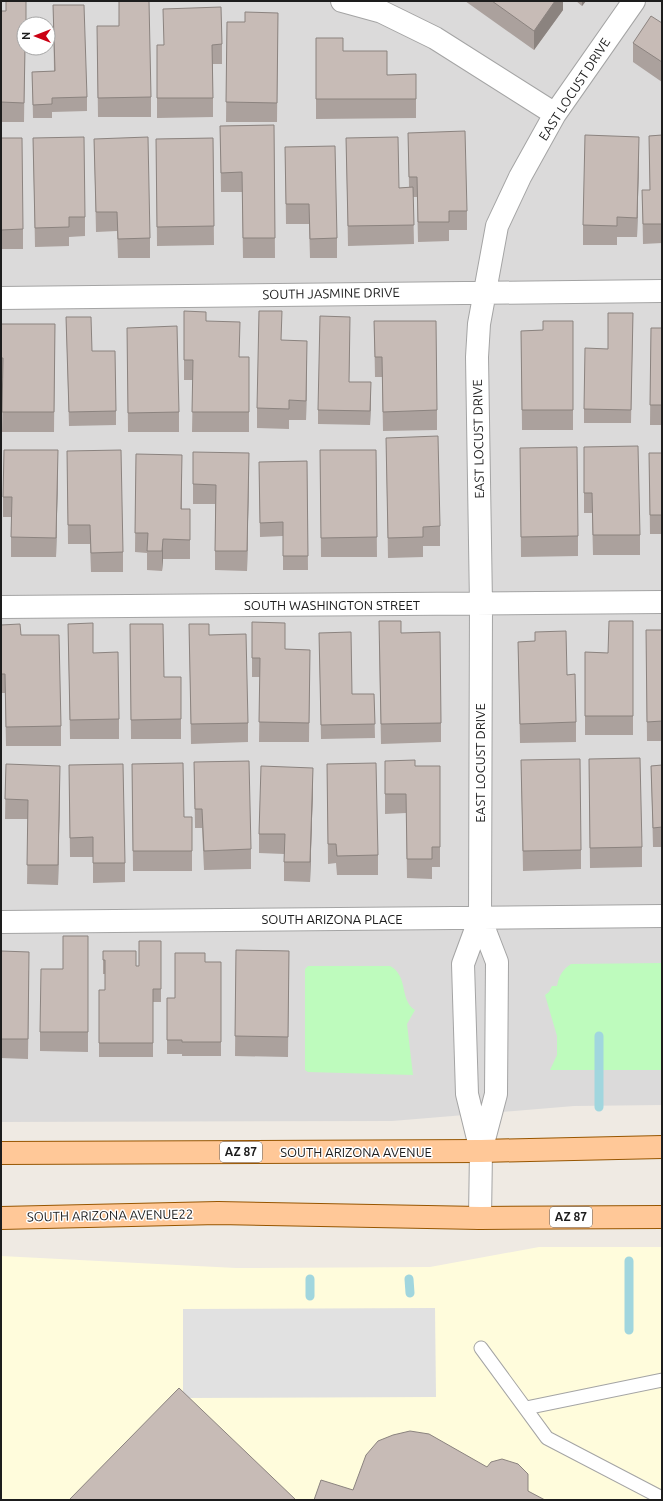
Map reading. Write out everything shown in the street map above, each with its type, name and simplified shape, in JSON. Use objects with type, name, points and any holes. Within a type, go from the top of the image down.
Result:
[{"type":"main road","name":"SOUTH ARIZONA AVENUE","points":[[1,1153],[481,1151],[662,1147]]},
{"type":"main road","name":"SOUTH ARIZONA AVENUE22","points":[[1,1218],[218,1213],[480,1218]]},
{"type":"main road","name":"AZ 87","points":[[480,1218],[662,1217]]},
{"type":"street","points":[[342,1],[382,12],[435,38],[555,114]]},
{"type":"street","name":"EAST LOCUST DRIVE","points":[[481,1151],[467,1094],[463,964],[480,918],[481,604],[477,357],[478,324],[497,226],[520,177],[555,114],[634,1]]},
{"type":"street","name":"SOUTH JASMINE DRIVE","points":[[1,298],[662,291]]},
{"type":"street","name":"SOUTH WASHINGTON STREET","points":[[1,607],[662,602]]},
{"type":"street","name":"SOUTH ARIZONA PLACE","points":[[1,922],[662,916]]},
{"type":"street","name":"EAST LOCUST DRIVE","points":[[480,918],[497,962],[496,1094],[481,1151],[480,1218]]},
{"type":"lane","points":[[481,1348],[547,1438],[662,1498]]},
{"type":"lane","points":[[526,1408],[662,1380]]},
{"type":"shaded area","points":[[1,1],[662,1],[662,1105],[574,1106],[392,1121],[1,1122]]},
{"type":"shaded area","points":[[539,1247],[662,1247],[662,1500],[1,1500],[1,1256],[236,1268],[430,1267]]},
{"type":"shaded area","points":[[435,1308],[436,1397],[183,1398],[183,1309]]},
{"type":"green space","points":[[662,963],[662,1070],[550,1070],[557,1055],[557,1036],[545,995],[549,992],[552,986],[557,986],[560,976],[565,969],[571,964]]},
{"type":"green space","points":[[308,966],[390,966],[396,970],[400,976],[407,1000],[410,1006],[415,1010],[407,1024],[413,1075],[308,1072],[305,1070],[305,969]]},
{"type":"building","points":[[6,1],[26,1],[26,16],[16,16],[16,56],[25,56],[24,103],[1,102],[1,11],[6,11]]},
{"type":"building","points":[[119,1],[149,1],[151,97],[98,98],[97,26],[119,26]]},
{"type":"building","points":[[492,1],[555,1],[534,31]]},
{"type":"building","points":[[53,5],[84,5],[87,97],[52,98],[52,104],[33,105],[32,72],[55,71],[56,16],[53,16]]},
{"type":"building","points":[[221,7],[222,44],[212,45],[213,98],[157,98],[157,45],[164,45],[163,9]]},
{"type":"building","points":[[245,12],[278,13],[277,103],[226,102],[227,22],[245,22]]},
{"type":"building","points":[[651,16],[662,23],[662,62],[633,43]]},
{"type":"building","points":[[316,38],[343,38],[343,51],[387,51],[387,75],[416,74],[416,99],[316,99]]},
{"type":"building","points":[[274,125],[275,238],[243,238],[242,172],[221,173],[220,126]]},
{"type":"building","points":[[465,131],[467,211],[449,211],[449,222],[418,222],[417,177],[409,177],[408,133]]},
{"type":"building","points":[[585,135],[639,137],[637,218],[617,217],[617,226],[583,225]]},
{"type":"building","points":[[662,135],[662,224],[643,224],[642,190],[650,190],[649,136]]},
{"type":"building","points":[[84,137],[85,217],[69,217],[69,227],[35,228],[33,138]]},
{"type":"building","points":[[148,137],[150,238],[118,239],[117,212],[96,212],[94,139]]},
{"type":"building","points":[[398,137],[399,188],[413,187],[414,225],[348,226],[346,138]]},
{"type":"building","points":[[1,138],[22,138],[23,229],[1,230]]},
{"type":"building","points":[[213,138],[214,226],[157,227],[156,139]]},
{"type":"building","points":[[335,146],[337,238],[310,239],[309,204],[286,204],[285,147]]},
{"type":"building","points":[[184,311],[206,312],[206,321],[240,322],[239,357],[249,357],[249,412],[192,412],[193,360],[184,360]]},
{"type":"building","points":[[259,311],[282,311],[281,340],[307,341],[306,401],[289,400],[289,409],[257,408]]},
{"type":"building","points":[[608,313],[633,313],[631,410],[584,409],[585,348],[608,349]]},
{"type":"building","points":[[320,316],[350,317],[349,382],[371,382],[370,411],[318,410]]},
{"type":"building","points":[[66,317],[91,317],[92,351],[115,351],[116,411],[69,412]]},
{"type":"building","points":[[374,321],[436,321],[437,410],[383,412],[382,357],[375,357]]},
{"type":"building","points":[[543,321],[573,321],[573,410],[522,410],[521,331],[543,330]]},
{"type":"building","points":[[1,324],[55,324],[54,412],[2,412],[3,358],[1,358]]},
{"type":"building","points":[[177,326],[179,412],[128,413],[127,328]]},
{"type":"building","points":[[651,328],[662,328],[662,405],[650,405]]},
{"type":"building","points":[[438,436],[440,526],[423,527],[423,537],[388,538],[386,438]]},
{"type":"building","points":[[638,446],[640,535],[593,535],[592,493],[584,493],[584,447]]},
{"type":"building","points":[[577,447],[578,536],[521,537],[520,448]]},
{"type":"building","points":[[4,450],[58,450],[56,538],[11,537],[12,497],[3,497]]},
{"type":"building","points":[[121,450],[123,552],[91,553],[90,525],[68,525],[67,451]]},
{"type":"building","points":[[320,450],[376,450],[377,537],[321,538]]},
{"type":"building","points":[[193,452],[249,453],[247,551],[215,551],[216,485],[193,484]]},
{"type":"building","points":[[649,453],[662,453],[662,515],[650,515]]},
{"type":"building","points":[[136,454],[182,455],[181,509],[190,509],[190,540],[163,539],[162,551],[147,551],[148,533],[135,533]]},
{"type":"building","points":[[307,461],[308,556],[283,556],[283,522],[260,523],[259,462]]},
{"type":"building","points":[[379,621],[401,621],[401,633],[440,632],[441,723],[381,724]]},
{"type":"building","points":[[609,621],[633,621],[633,716],[585,716],[585,652],[608,653]]},
{"type":"building","points":[[252,622],[285,623],[285,649],[310,650],[309,723],[259,722],[260,658],[252,658]]},
{"type":"building","points":[[93,623],[93,653],[118,652],[119,719],[70,720],[68,624]]},
{"type":"building","points":[[20,624],[21,635],[59,635],[61,726],[6,727],[5,674],[1,674],[1,625]]},
{"type":"building","points":[[130,624],[163,624],[164,677],[181,677],[181,719],[131,720]]},
{"type":"building","points":[[189,624],[209,624],[209,635],[246,634],[248,723],[191,724]]},
{"type":"building","points":[[646,630],[662,630],[662,721],[647,722]]},
{"type":"building","points":[[566,631],[567,675],[575,674],[576,722],[520,724],[518,642],[535,641],[535,632]]},
{"type":"building","points":[[351,632],[352,694],[374,694],[375,724],[321,725],[319,633]]},
{"type":"building","points":[[640,758],[642,847],[590,848],[589,759]]},
{"type":"building","points":[[580,759],[581,850],[523,851],[521,760]]},
{"type":"building","points":[[415,760],[415,766],[440,766],[440,847],[432,847],[432,859],[407,859],[406,794],[385,794],[385,761]]},
{"type":"building","points":[[249,761],[251,849],[204,851],[202,809],[195,809],[194,762]]},
{"type":"building","points":[[183,763],[184,817],[192,817],[192,851],[133,851],[132,764]]},
{"type":"building","points":[[376,763],[378,855],[337,856],[336,844],[328,844],[327,764]]},
{"type":"building","points":[[6,764],[60,766],[58,865],[27,865],[28,800],[5,799]]},
{"type":"building","points":[[123,764],[125,863],[93,863],[93,837],[70,838],[69,765]]},
{"type":"building","points":[[662,765],[662,827],[653,828],[651,766]]},
{"type":"building","points":[[261,766],[313,768],[310,862],[284,862],[285,834],[259,834]]},
{"type":"building","points":[[63,936],[88,936],[88,1032],[40,1032],[41,969],[63,969]]},
{"type":"building","points":[[139,941],[161,941],[161,989],[153,989],[153,1043],[99,1043],[99,990],[105,990],[105,960],[103,960],[103,951],[136,951],[136,966],[139,966]]},
{"type":"building","points":[[236,950],[289,951],[288,1037],[235,1036]]},
{"type":"building","points":[[1,951],[29,952],[28,1039],[1,1039]]},
{"type":"building","points":[[175,953],[205,953],[205,962],[221,962],[221,1042],[182,1042],[182,1040],[167,1040],[167,998],[175,998]]},
{"type":"building","points":[[179,1388],[296,1500],[69,1500]]},
{"type":"building","points":[[410,1431],[429,1434],[487,1467],[491,1462],[502,1459],[518,1464],[528,1474],[528,1491],[545,1500],[314,1500],[321,1480],[353,1490],[366,1455],[378,1441],[393,1435]]},
{"type":"waterway","points":[[599,1036],[599,1107]]},
{"type":"waterway","points":[[629,1261],[629,1330]]},
{"type":"waterway","points":[[310,1279],[310,1296]]},
{"type":"waterway","points":[[409,1279],[410,1293]]}]
